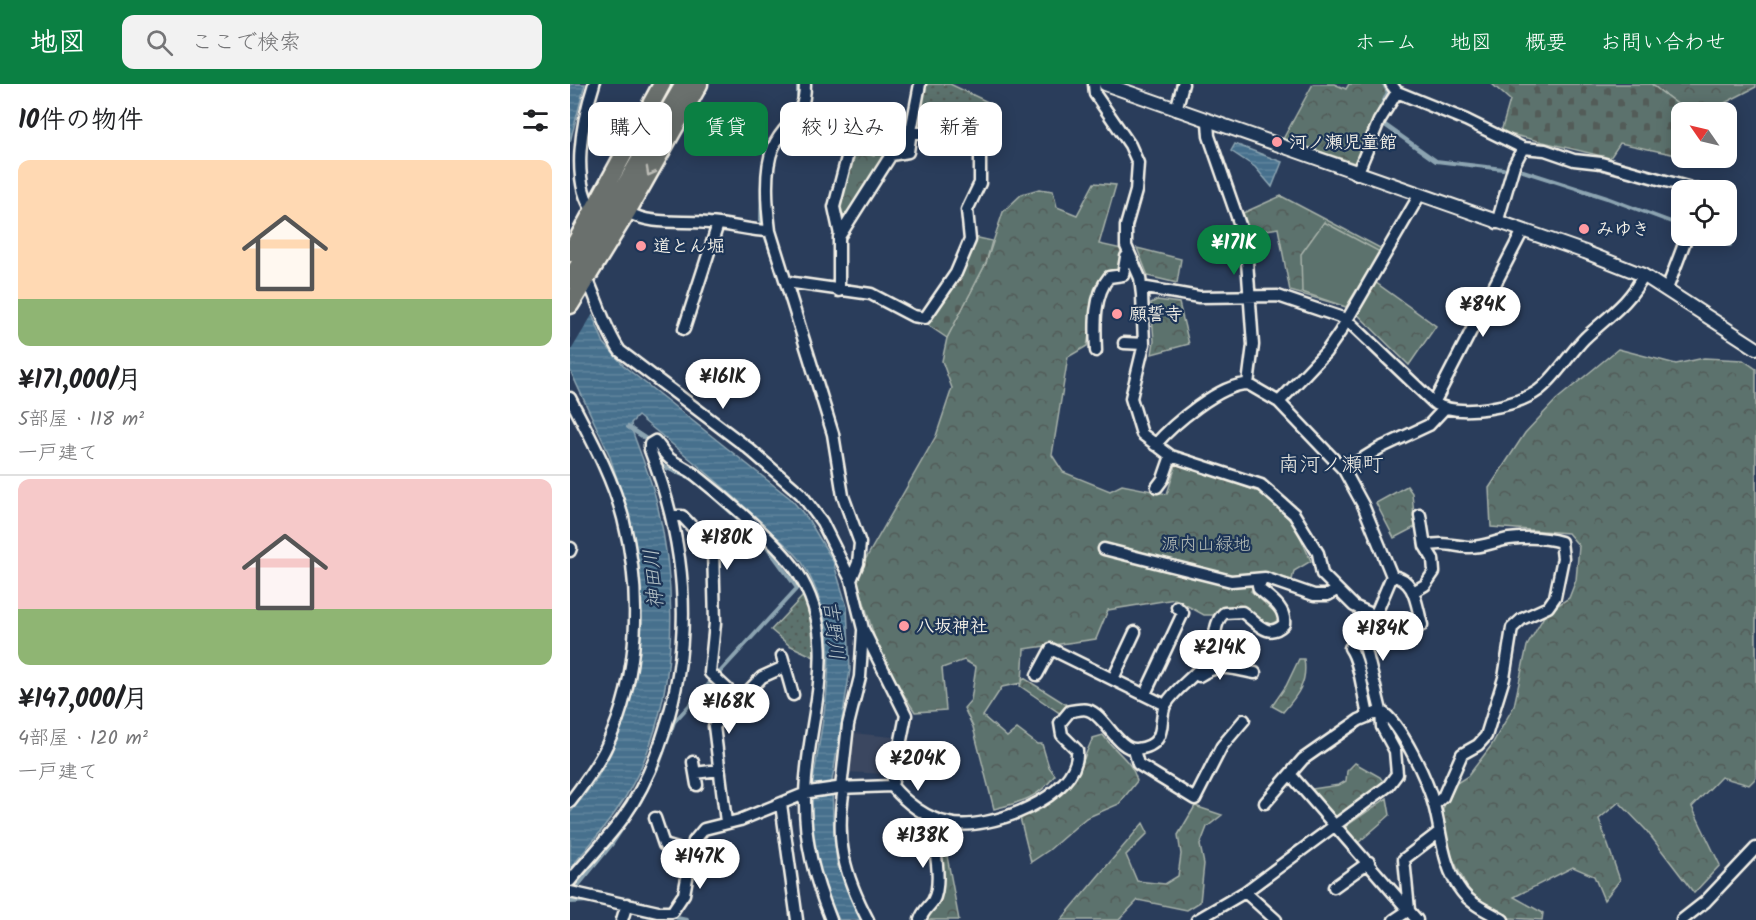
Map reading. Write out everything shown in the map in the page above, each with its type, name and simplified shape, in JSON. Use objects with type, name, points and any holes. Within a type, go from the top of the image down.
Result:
[{"type":"highway","points":[[570,253],[662,84]]},
{"type":"highway","points":[[570,305],[580,280],[587,252],[684,84]]},
{"type":"highway","points":[[580,280],[627,212],[699,84]]},
{"type":"street","points":[[594,84],[582,121],[576,182],[581,200],[594,212]]},
{"type":"street","points":[[805,84],[805,102],[800,113],[772,149],[764,231],[787,282],[833,434],[843,496],[860,543],[858,563],[851,580]]},
{"type":"street","points":[[840,235],[891,155],[908,152],[920,84]]},
{"type":"street","points":[[1094,84],[1095,94],[1130,145],[1138,163],[1136,191],[1126,226],[1126,246],[1141,286],[1144,344],[1131,399],[1142,434],[1155,446],[1172,456],[1258,490],[1294,514],[1318,553],[1322,574],[1354,606],[1374,615]]},
{"type":"street","points":[[1105,84],[1643,275],[1756,348]]},
{"type":"street","points":[[1176,110],[1183,84]]},
{"type":"street","points":[[1357,174],[1394,88],[1523,148],[1545,150],[1574,160],[1601,163],[1671,182]]},
{"type":"street","points":[[1208,122],[1209,136],[1242,231],[1253,345],[1247,376],[1248,384]]},
{"type":"street","points":[[787,282],[871,294],[913,316],[925,318],[956,273],[970,240],[967,210],[970,199],[980,183],[980,146],[911,130]]},
{"type":"street","points":[[1497,223],[1514,165],[1523,148]]},
{"type":"street","points":[[839,291],[840,235],[834,207],[847,156]]},
{"type":"street","points":[[1279,402],[1326,352],[1419,196]]},
{"type":"street","points":[[627,212],[641,220],[718,224],[764,231]]},
{"type":"street","points":[[684,329],[718,224]]},
{"type":"street","points":[[1344,470],[1380,448],[1429,425],[1520,236]]},
{"type":"street","points":[[1667,289],[1683,246]]},
{"type":"street","points":[[1096,351],[1095,324],[1103,284],[1109,277],[1123,275],[1126,257],[1130,255]]},
{"type":"street","points":[[1141,286],[1199,297],[1291,298],[1346,319],[1439,406],[1465,412],[1512,402],[1539,390],[1581,343],[1636,290],[1643,275]]},
{"type":"street","points":[[580,280],[599,301],[611,338],[620,351],[748,448],[801,494],[822,522],[851,580],[863,629],[906,715],[892,786],[899,795],[928,816],[949,824],[972,825],[1031,809],[1051,794],[1078,761],[1077,750],[1062,735],[1060,723],[1070,711],[1087,709],[1102,719],[1113,735],[1134,750],[1138,764],[1195,800],[1222,746],[1244,720]]},
{"type":"street","points":[[1124,343],[1144,344]]},
{"type":"street","points":[[1155,446],[1176,424],[1228,388],[1248,384],[1279,402],[1344,470],[1363,504],[1392,576],[1364,642],[1381,711],[1382,727],[1395,752],[1397,774],[1388,786],[1245,892],[1197,920]]},
{"type":"street","points":[[570,398],[600,455],[623,518],[633,570],[635,632],[628,685],[607,746],[575,789],[570,802]]},
{"type":"street","points":[[570,881],[624,817],[653,762],[671,710],[682,653],[684,621],[681,563],[673,516],[650,450],[653,441],[669,458],[695,475],[777,548],[794,568],[804,585],[821,636],[823,660],[805,828],[813,873],[831,920]]},
{"type":"street","points":[[1157,487],[1163,479],[1172,456]]},
{"type":"street","points":[[1413,592],[1425,585],[1434,572],[1433,559],[1425,546],[1420,514]]},
{"type":"street","points":[[673,516],[682,516],[713,549],[715,623],[710,666],[714,678],[739,700]]},
{"type":"street","points":[[1425,546],[1445,542],[1467,547],[1492,544],[1508,539],[1547,538],[1561,542],[1563,558],[1555,597],[1548,607],[1522,619],[1512,628],[1504,678],[1486,736],[1478,745],[1462,754],[1443,796],[1434,805]]},
{"type":"street","points":[[1104,549],[1231,581],[1265,578],[1314,596],[1328,595],[1337,590]]},
{"type":"street","points":[[1392,576],[1403,577],[1410,584],[1422,625]]},
{"type":"street","points":[[1134,750],[1146,747],[1157,738],[1164,725],[1165,705],[1210,654],[1218,622],[1224,613],[1242,612],[1265,631],[1270,632],[1284,624],[1285,617],[1281,608],[1259,589],[1258,585],[1265,578]]},
{"type":"street","points":[[1144,694],[1183,613],[1177,607]]},
{"type":"street","points":[[863,629],[860,677],[848,725],[840,818],[843,860],[850,886],[868,920]]},
{"type":"street","points":[[1113,679],[1136,632]]},
{"type":"street","points":[[1350,648],[1357,657],[1360,685],[1368,715]]},
{"type":"street","points":[[1037,675],[1051,649],[1165,705]]},
{"type":"street","points":[[726,822],[714,726],[762,677],[783,661],[793,695]]},
{"type":"street","points":[[1183,686],[1211,668],[1226,667],[1256,673]]},
{"type":"street","points":[[1265,803],[1303,759],[1368,715],[1381,711],[1391,717],[1405,740],[1434,805],[1438,833],[1450,868],[1462,892],[1478,906],[1503,920]]},
{"type":"street","points":[[695,773],[720,770]]},
{"type":"street","points":[[1290,774],[1369,862],[1417,920]]},
{"type":"street","points":[[570,892],[627,904],[666,917],[684,894],[695,837],[701,831],[726,822],[740,820],[807,793],[841,788],[892,786]]},
{"type":"street","points":[[781,804],[797,920]]},
{"type":"street","points":[[920,920],[924,908],[933,900],[938,874],[928,816]]},
{"type":"street","points":[[655,818],[664,845],[691,853]]},
{"type":"street","points":[[1409,910],[1404,859],[1438,833]]},
{"type":"street","points":[[1682,920],[1705,902],[1756,848]]},
{"type":"street","points":[[1334,887],[1369,862]]},
{"type":"street","points":[[1245,892],[1276,920]]},
{"type":"street","points":[[622,920],[627,904]]},
{"type":"street","points":[[1394,920],[1409,910]]},
{"type":"shaded area","points":[[853,733],[893,737],[886,774],[845,772]]},
{"type":"green space","points":[[923,84],[950,84],[988,102],[920,102]]},
{"type":"green space","points":[[1313,84],[1334,84],[1346,89],[1349,84],[1384,84],[1390,95],[1355,163],[1283,139]]},
{"type":"green space","points":[[1492,84],[1651,84],[1675,102],[1671,102],[1671,154],[1620,143],[1610,158],[1501,132],[1510,100]]},
{"type":"green space","points":[[1651,84],[1756,84],[1756,87],[1727,102],[1675,102]]},
{"type":"green space","points":[[852,156],[887,156],[845,221],[840,205]]},
{"type":"green space","name":"源内山緑地","points":[[1094,183],[1116,185],[1099,244],[1122,249],[1120,269],[1110,270],[1100,286],[1087,346],[1068,357],[1052,455],[1063,472],[1110,491],[1122,485],[1167,494],[1177,462],[1262,493],[1295,525],[1311,561],[1294,571],[1292,580],[1262,572],[1251,591],[1278,615],[1279,620],[1271,624],[1260,621],[1250,611],[1231,606],[1214,615],[1204,615],[1175,599],[1108,610],[1096,639],[1024,649],[1022,682],[1024,678],[1067,705],[1061,714],[1020,686],[1021,683],[1002,687],[983,716],[1007,737],[1017,729],[1037,744],[1042,744],[1049,767],[1055,775],[1036,794],[994,809],[973,727],[964,708],[971,700],[976,667],[964,660],[942,668],[946,710],[915,712],[881,659],[856,576],[936,436],[952,388],[942,361],[947,338],[986,263],[1003,212],[1022,194],[1039,189],[1053,191],[1057,207],[1077,215]]},
{"type":"green space","points":[[1281,196],[1384,250],[1368,277],[1436,326],[1409,365],[1351,308],[1290,291],[1278,228],[1250,233],[1243,213]]},
{"type":"green space","points":[[1324,222],[1380,252],[1346,307],[1302,292],[1301,254]]},
{"type":"green space","points":[[974,237],[992,241],[986,263],[947,338],[928,325],[967,264]]},
{"type":"green space","points":[[1137,248],[1181,259],[1177,283],[1148,276]]},
{"type":"green space","points":[[1157,300],[1179,303],[1189,344],[1152,354],[1154,341],[1151,303]]},
{"type":"green space","points":[[1618,349],[1676,364],[1704,358],[1743,360],[1756,369],[1756,778],[1749,785],[1721,777],[1692,807],[1720,865],[1694,893],[1646,830],[1619,802],[1599,819],[1620,880],[1604,900],[1594,876],[1573,867],[1514,897],[1543,913],[1542,920],[1509,918],[1477,899],[1467,887],[1452,857],[1444,833],[1443,809],[1452,786],[1468,776],[1491,746],[1514,706],[1527,646],[1546,613],[1569,598],[1576,580],[1579,546],[1568,533],[1491,527],[1489,488],[1525,433],[1556,400]]},
{"type":"green space","points":[[1407,486],[1412,493],[1415,527],[1394,538],[1376,503]]},
{"type":"green space","points":[[803,596],[809,601],[818,659],[789,645],[771,630]]},
{"type":"green space","points":[[1299,659],[1304,659],[1305,675],[1301,688],[1283,712],[1272,706],[1286,686]]},
{"type":"green space","points":[[1103,735],[1131,767],[1137,781],[1119,804],[1086,818],[1049,850],[1031,862],[1020,818],[1050,801],[1070,785],[1077,775],[1093,738]]},
{"type":"green space","points":[[1355,763],[1380,777],[1385,784],[1338,820],[1312,789],[1339,785],[1346,781],[1347,771]]},
{"type":"green space","points":[[1387,798],[1390,815],[1358,843],[1345,827]]},
{"type":"green space","points":[[1195,806],[1222,815],[1207,827],[1200,845],[1204,864],[1200,902],[1187,910],[1138,900],[1119,920],[1061,920],[1143,823],[1148,833],[1126,855],[1137,881],[1165,884],[1178,876],[1181,854],[1178,835]]},
{"type":"green space","points":[[931,820],[946,830],[947,856],[959,920],[923,920],[935,903]]},
{"type":"water","points":[[570,84],[585,84],[570,142]]},
{"type":"water","points":[[1235,144],[1282,162],[1272,187],[1255,167],[1231,151]]},
{"type":"water","points":[[570,231],[577,278],[604,343],[625,367],[791,499],[808,519],[833,561],[847,607],[850,670],[832,781],[833,817],[837,864],[862,920],[839,920],[821,879],[812,832],[810,802],[825,706],[829,659],[823,612],[815,588],[803,564],[792,551],[689,458],[638,416],[631,423],[632,430],[656,499],[669,574],[670,651],[665,689],[656,726],[643,762],[626,796],[570,869],[570,813],[596,780],[611,753],[623,722],[640,652],[642,620],[636,548],[627,510],[609,454],[570,370]]},
{"type":"pier","points":[[570,228],[573,230],[579,277],[594,312],[570,352]]},
{"type":"waterway","points":[[773,137],[798,101],[798,84]]},
{"type":"waterway","points":[[1378,113],[1388,92],[1384,84]]},
{"type":"waterway","points":[[1385,125],[1436,161],[1503,169]]},
{"type":"waterway","points":[[1523,171],[1671,222]]},
{"type":"waterway","points":[[762,182],[761,223],[778,273]]},
{"type":"waterway","points":[[628,427],[648,440]]},
{"type":"waterway","points":[[662,466],[694,480],[741,521],[765,544],[797,588]]},
{"type":"waterway","points":[[576,888],[612,844],[640,802],[659,764],[674,722],[799,586],[798,583]]},
{"type":"waterway","points":[[570,902],[590,901]]},
{"type":"waterway","points":[[642,914],[662,919]]},
{"type":"waterway","points":[[677,918],[687,920]]},
{"type":"place","name":"河ノ瀬児童館","points":[[1277,142]]},
{"type":"place","name":"みゆき","points":[[1584,229]]},
{"type":"place","name":"道とん堀","points":[[641,246]]},
{"type":"place","name":"願誓寺","points":[[1117,314]]},
{"type":"place","name":"八坂神社","points":[[904,626]]},
{"type":"district","name":"南河ノ瀬町","points":[[1331,464]]},
{"type":"water label","name":"神田川","points":[[653,579]]},
{"type":"water label","name":"吉野川","points":[[834,630]]}]
